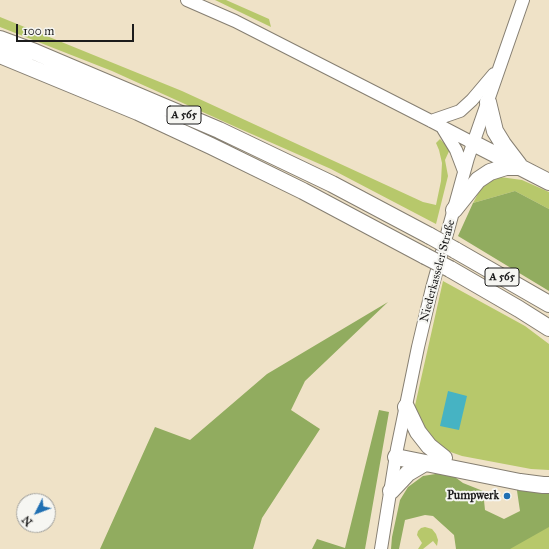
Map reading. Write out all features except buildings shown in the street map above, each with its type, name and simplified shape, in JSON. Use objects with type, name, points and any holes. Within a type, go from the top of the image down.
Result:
[{"type":"highway","name":"A 565","points":[[0,39],[35,52],[219,130],[332,184],[430,236],[549,304]]},
{"type":"highway","name":"A 565","points":[[0,55],[138,112],[303,190],[450,269],[549,328]]},
{"type":"highway","points":[[488,102],[495,131],[521,168]]},
{"type":"highway","points":[[473,143],[549,182]]},
{"type":"highway","points":[[454,210],[478,180],[490,172],[506,167],[521,168]]},
{"type":"highway","points":[[519,309],[549,333]]},
{"type":"highway","points":[[406,407],[418,432],[429,446],[444,458]]},
{"type":"highway","points":[[397,453],[444,458],[514,474],[549,474]]},
{"type":"highway","points":[[397,453],[425,463],[520,482],[549,485]]},
{"type":"highway","points":[[391,491],[408,473],[425,463]]},
{"type":"main road","points":[[187,0],[235,21],[473,143]]},
{"type":"main road","name":"Niederkasseler Straße","points":[[381,549],[397,453],[418,347],[432,288],[464,171],[523,0]]},
{"type":"main road","points":[[436,123],[460,111],[472,100],[500,67]]},
{"type":"main road","points":[[436,123],[456,150],[464,171]]},
{"type":"green space","points":[[215,0],[226,0],[269,19],[271,27]]},
{"type":"green space","points":[[0,17],[182,91],[423,202],[436,205],[441,181],[442,163],[436,143],[440,139],[450,149],[445,160],[448,176],[436,224],[331,169],[112,71],[0,27]]},
{"type":"green space","points":[[500,177],[522,180],[549,192],[549,209],[515,191],[473,203],[480,190],[491,180]]},
{"type":"green space","points":[[515,191],[549,209],[549,291],[458,236],[473,203]]},
{"type":"green space","points":[[443,281],[525,326],[549,344],[549,470],[531,469],[462,456],[439,448],[430,440],[414,410]]},
{"type":"green space","points":[[388,302],[305,381],[291,410],[320,429],[262,518],[253,549],[100,549],[155,427],[190,440],[267,374]]},
{"type":"green space","points":[[379,410],[389,412],[365,549],[312,549],[317,539],[345,548]]},
{"type":"green space","points":[[448,472],[463,483],[483,491],[485,510],[504,519],[520,511],[516,484],[549,488],[549,527],[510,549],[456,549],[454,535],[433,516],[425,515],[405,520],[399,549],[391,549],[400,500],[408,487],[423,476]]},
{"type":"green space","points":[[549,518],[549,549],[494,549]]},
{"type":"green space","points":[[425,527],[432,529],[436,534],[438,540],[437,546],[433,541],[423,549],[418,549],[422,543],[417,535],[418,531]]},
{"type":"water","points":[[448,391],[467,396],[459,430],[440,426]]},
{"type":"place","name":"Pumpwerk","points":[[507,496]]}]
